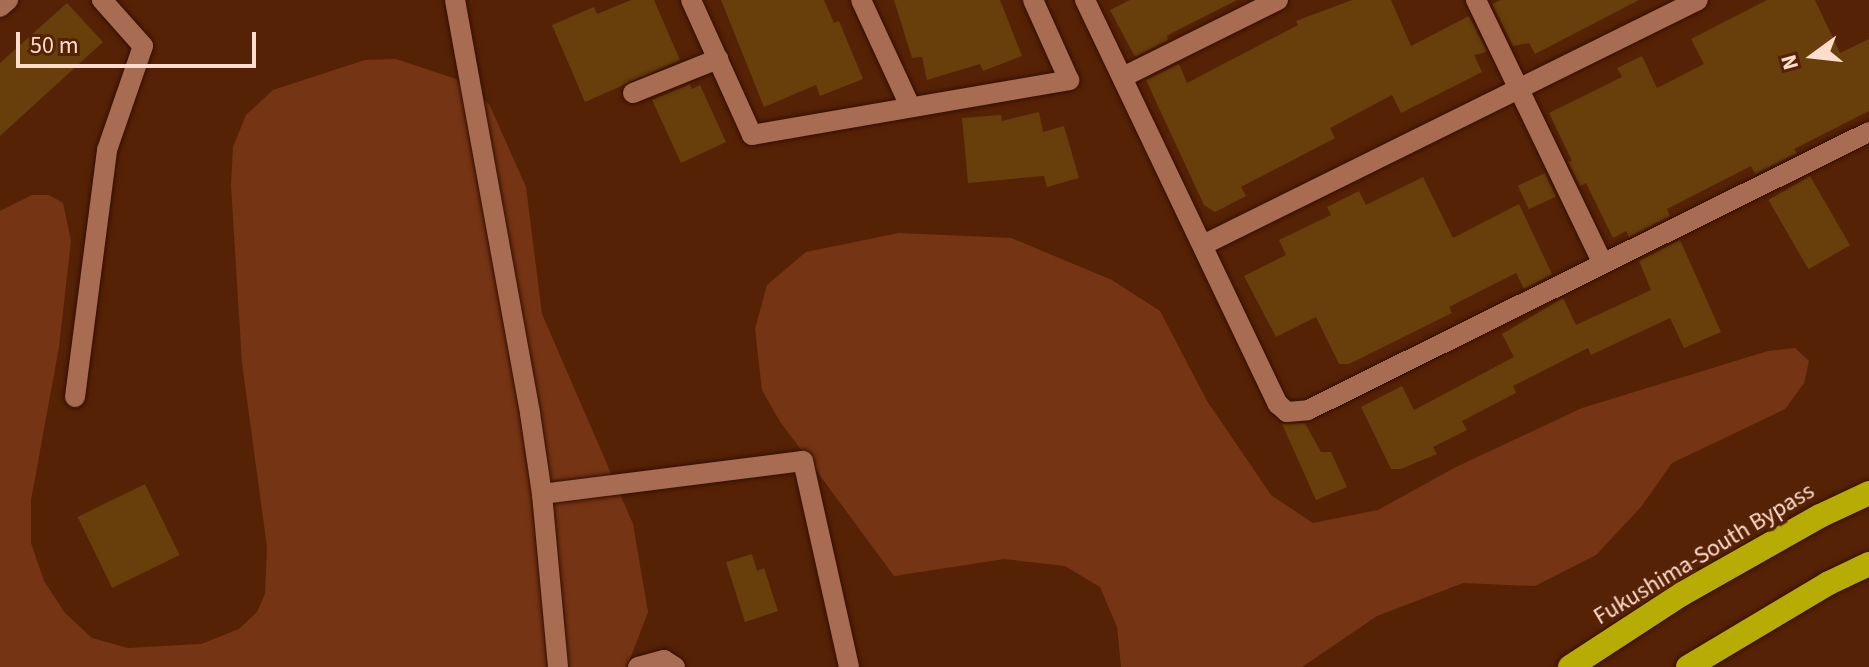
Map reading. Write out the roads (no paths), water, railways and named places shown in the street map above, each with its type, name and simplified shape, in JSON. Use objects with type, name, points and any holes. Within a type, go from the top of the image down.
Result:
[{"type":"highway","name":"Fukushima-South Bypass","points":[[1570,667],[1682,594],[1820,516],[1869,493]]},
{"type":"highway","points":[[1688,667],[1829,583],[1869,564]]},
{"type":"street","points":[[0,7],[8,0]]},
{"type":"street","points":[[75,397],[107,150],[143,46],[102,0]]},
{"type":"street","points":[[455,0],[542,494],[558,667]]},
{"type":"street","points":[[691,0],[752,135],[1069,80],[1033,0]]},
{"type":"street","points":[[861,0],[910,106]]},
{"type":"street","points":[[1085,0],[1278,404],[1287,412],[1308,410],[1869,132]]},
{"type":"street","points":[[1123,77],[1278,0]]},
{"type":"street","points":[[1476,0],[1521,88],[1602,262]]},
{"type":"street","points":[[1203,245],[1698,0]]},
{"type":"street","points":[[633,93],[718,59]]},
{"type":"street","points":[[542,494],[803,461],[849,667]]},
{"type":"street","points":[[638,667],[664,660],[675,667]]}]
